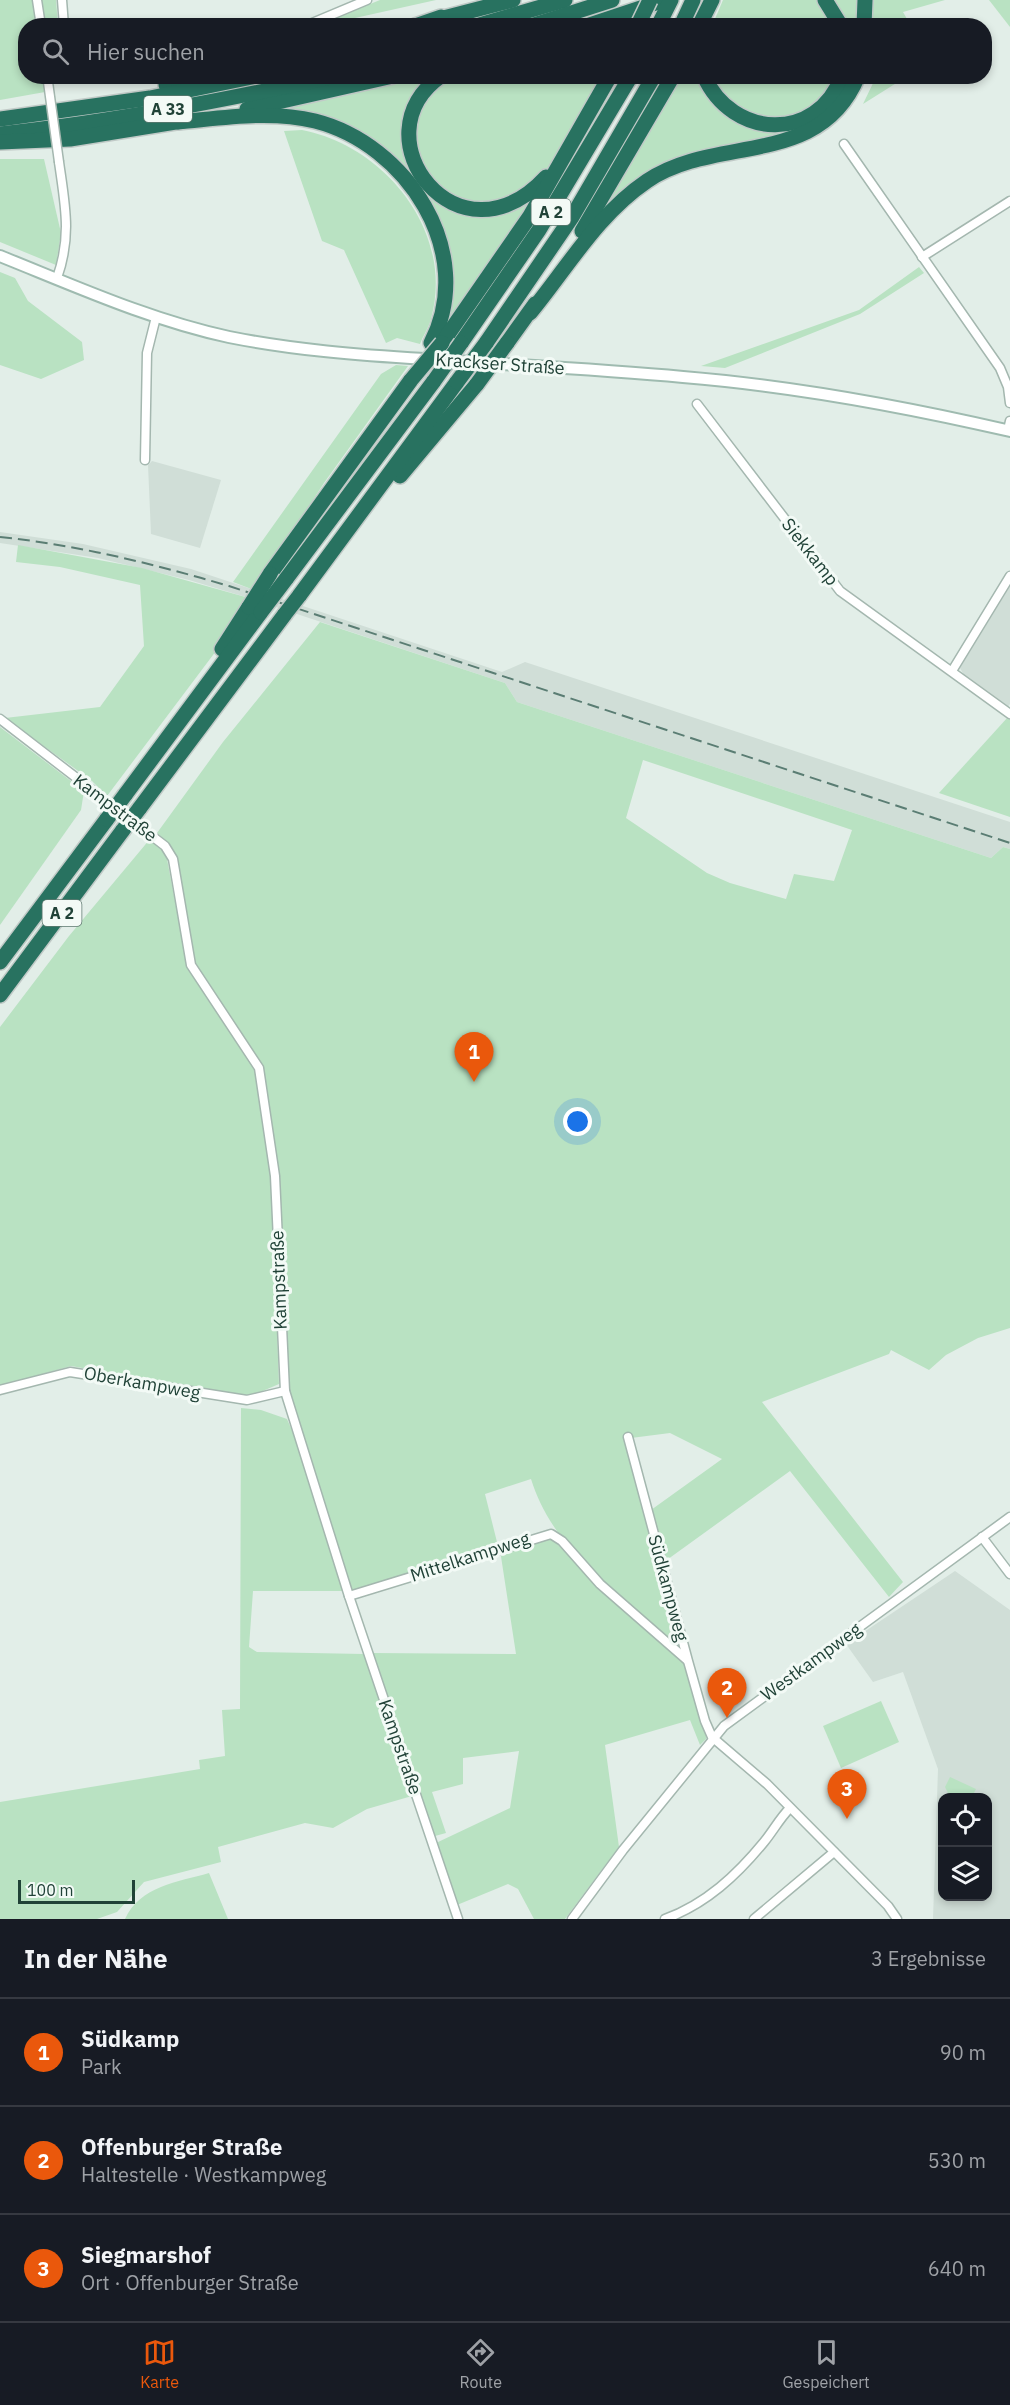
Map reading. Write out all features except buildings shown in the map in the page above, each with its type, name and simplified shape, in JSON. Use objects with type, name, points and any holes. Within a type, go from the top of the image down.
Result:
[{"type":"highway","points":[[439,18],[482,0]]},
{"type":"highway","points":[[444,18],[513,0]]},
{"type":"highway","points":[[503,18],[565,0]]},
{"type":"highway","points":[[556,18],[612,0]]},
{"type":"highway","points":[[641,18],[650,0]]},
{"type":"highway","points":[[685,18],[693,0]]},
{"type":"highway","points":[[703,18],[712,0]]},
{"type":"highway","points":[[707,18],[712,0]]},
{"type":"highway","points":[[825,0],[837,18]]},
{"type":"highway","points":[[864,18],[865,0]]},
{"type":"highway","points":[[626,18],[665,10]]},
{"type":"highway","points":[[46,113],[169,84]]},
{"type":"highway","name":"A 33","points":[[0,119],[150,98],[218,84]]},
{"type":"highway","name":"A 33","points":[[0,134],[62,127],[296,84]]},
{"type":"highway","points":[[0,142],[70,139],[178,122],[356,84]]},
{"type":"highway","points":[[432,84],[419,100],[410,124],[409,137],[419,172],[442,198],[481,210],[509,204],[534,189],[564,156]]},
{"type":"highway","points":[[255,610],[270,574],[530,216],[605,84]]},
{"type":"highway","name":"A 2","points":[[0,962],[190,706],[255,610],[286,579],[434,381],[551,213],[626,84]]},
{"type":"highway","name":"A 2","points":[[0,995],[486,343],[572,217],[649,84]]},
{"type":"highway","points":[[530,313],[606,193],[668,84]]},
{"type":"highway","points":[[709,84],[718,100],[734,114],[749,121],[775,125],[790,123],[818,110],[830,99],[838,84]]},
{"type":"highway","points":[[336,546],[352,537],[477,384],[601,221],[649,179],[699,158],[781,144],[800,136],[835,112],[853,84]]},
{"type":"highway","points":[[178,122],[257,116],[314,121],[360,139],[387,159],[423,202],[440,243],[444,288],[436,343]]},
{"type":"street","points":[[37,0],[39,18]]},
{"type":"street","points":[[62,0],[63,18]]},
{"type":"street","points":[[323,18],[367,0]]},
{"type":"street","points":[[49,84],[67,221],[67,242],[57,278]]},
{"type":"street","points":[[844,144],[1000,369],[1008,387],[1010,403]]},
{"type":"street","points":[[922,257],[1010,201]]},
{"type":"street","name":"Krackser Straße","points":[[0,256],[156,317],[226,336],[275,346],[335,353],[684,377],[776,387],[887,404],[1009,428]]},
{"type":"street","points":[[146,460],[147,353],[156,317]]},
{"type":"street","name":"Siekkamp","points":[[697,404],[840,591],[1010,714]]},
{"type":"street","points":[[952,671],[1010,576]]},
{"type":"street","name":"Kampstraße","points":[[0,719],[165,846],[173,860],[191,964],[259,1068],[275,1176],[285,1391],[349,1596],[458,1919]]},
{"type":"street","name":"Oberkampweg","points":[[0,1390],[70,1371],[247,1400],[285,1391]]},
{"type":"street","name":"Südkampweg","points":[[628,1437],[688,1661],[712,1737]]},
{"type":"street","name":"Westkampweg","points":[[572,1919],[712,1737],[740,1713],[1010,1517]]},
{"type":"street","name":"Mittelkampweg","points":[[349,1596],[551,1534],[562,1540],[600,1584],[688,1661]]},
{"type":"street","points":[[982,1537],[1010,1574]]},
{"type":"street","points":[[712,1737],[759,1776],[888,1906],[897,1919]]},
{"type":"street","points":[[667,1919],[727,1883],[745,1866],[790,1808]]},
{"type":"street","points":[[754,1919],[834,1852]]},
{"type":"shaded area","points":[[152,461],[221,480],[200,548],[151,534],[148,465]]},
{"type":"shaded area","points":[[0,532],[83,544],[191,569],[502,672],[525,662],[1010,822],[1010,849],[1003,847],[991,858],[517,702],[505,683],[249,598],[189,580],[98,558],[0,543]]},
{"type":"shaded area","points":[[1010,586],[1010,704],[1007,708],[965,677],[960,668]]},
{"type":"shaded area","points":[[955,1571],[1010,1610],[1010,1919],[933,1919],[938,1769],[903,1672],[873,1682],[846,1644]]},
{"type":"green space","points":[[0,0],[35,0],[37,18],[18,18],[18,84],[44,84],[45,92],[0,100]]},
{"type":"green space","points":[[41,0],[56,0],[57,18],[43,18]]},
{"type":"green space","points":[[380,0],[436,0],[355,18],[336,18]]},
{"type":"green space","points":[[723,0],[817,0],[829,18],[715,18]]},
{"type":"green space","points":[[832,0],[858,0],[858,18],[842,18]]},
{"type":"green space","points":[[870,0],[945,0],[903,12],[906,18],[870,18]]},
{"type":"green space","points":[[989,0],[1010,0],[1010,27]]},
{"type":"green space","points":[[386,84],[427,84],[406,119],[403,143],[407,160],[426,191],[456,211],[473,215],[491,215],[502,212],[533,197],[442,333],[450,272],[395,160],[281,109]]},
{"type":"green space","points":[[442,84],[597,84],[563,147],[543,173],[523,191],[513,196],[479,203],[467,202],[444,194],[420,163],[415,146],[417,122],[434,91]]},
{"type":"green space","points":[[676,84],[702,84],[707,95],[730,118],[810,124],[786,134],[637,180],[605,206]]},
{"type":"green space","points":[[716,84],[831,84],[820,101],[790,118],[772,121],[737,113]]},
{"type":"green space","points":[[872,84],[895,84],[863,104]]},
{"type":"green space","points":[[302,130],[332,139],[361,154],[386,174],[407,198],[423,225],[433,255],[436,287],[431,319],[420,344],[397,338],[386,343],[344,250],[322,241],[284,131]]},
{"type":"green space","points":[[0,159],[44,159],[61,233],[56,265],[0,242]]},
{"type":"green space","points":[[919,267],[924,273],[860,314],[725,368],[701,366],[859,310]]},
{"type":"green space","points":[[0,272],[15,278],[28,301],[82,342],[84,360],[41,379],[0,365]]},
{"type":"green space","points":[[396,365],[408,366],[324,483],[254,590],[233,582],[381,374]]},
{"type":"green space","points":[[18,545],[142,568],[249,598],[219,647],[107,796],[92,781],[5,718],[100,707],[144,646],[140,585],[60,567],[16,562]]},
{"type":"green space","points":[[320,622],[505,683],[517,702],[991,858],[1003,847],[1010,849],[1010,1328],[978,1338],[946,1355],[929,1370],[891,1350],[889,1354],[762,1402],[903,1582],[889,1597],[790,1471],[664,1562],[651,1510],[722,1459],[670,1433],[631,1438],[680,1648],[614,1593],[573,1552],[556,1530],[542,1506],[531,1479],[485,1494],[498,1546],[351,1595],[286,1382],[279,1174],[262,1066],[195,963],[176,858],[167,842],[157,833],[223,742]],"holes":[[[643,760],[852,830],[834,881],[794,874],[786,899],[730,883],[707,873],[626,818]]]},
{"type":"green space","points":[[1008,717],[1010,718],[1010,817],[939,793]]},
{"type":"green space","points":[[0,727],[84,791],[81,810],[0,925]]},
{"type":"green space","points":[[150,839],[160,847],[167,859],[187,965],[255,1068],[271,1172],[279,1384],[249,1397],[71,1366],[0,1386],[0,1027],[69,936]]},
{"type":"green space","points":[[241,1408],[261,1410],[287,1419],[297,1442],[343,1591],[253,1591],[249,1647],[257,1652],[364,1654],[412,1796],[367,1809],[333,1828],[305,1823],[218,1847],[221,1862],[144,1882],[117,1912],[97,1919],[0,1919],[0,1802],[200,1769],[199,1760],[225,1756],[222,1710],[240,1709]]},
{"type":"green space","points":[[548,1534],[582,1570],[683,1661],[706,1733],[706,1739],[700,1745],[690,1720],[605,1745],[619,1847],[565,1919],[534,1919],[518,1889],[508,1884],[457,1905],[436,1843],[510,1808],[519,1751],[463,1758],[463,1784],[432,1792],[446,1833],[435,1836],[371,1653],[516,1654],[500,1550]]},
{"type":"green space","points":[[881,1701],[899,1742],[841,1768],[823,1726]]},
{"type":"green space","points":[[950,1777],[976,1789],[974,1793],[948,1793],[945,1787]]},
{"type":"green space","points":[[209,1873],[228,1919],[125,1919],[140,1899],[150,1892]]},
{"type":"railway","points":[[0,537],[116,556],[229,586],[1010,843]]},
{"type":"place","name":"Südkamp","points":[[474,1082]]},
{"type":"place","name":"Offenburger Straße","points":[[727,1718]]},
{"type":"place","name":"Siegmarshof","points":[[847,1819]]}]
